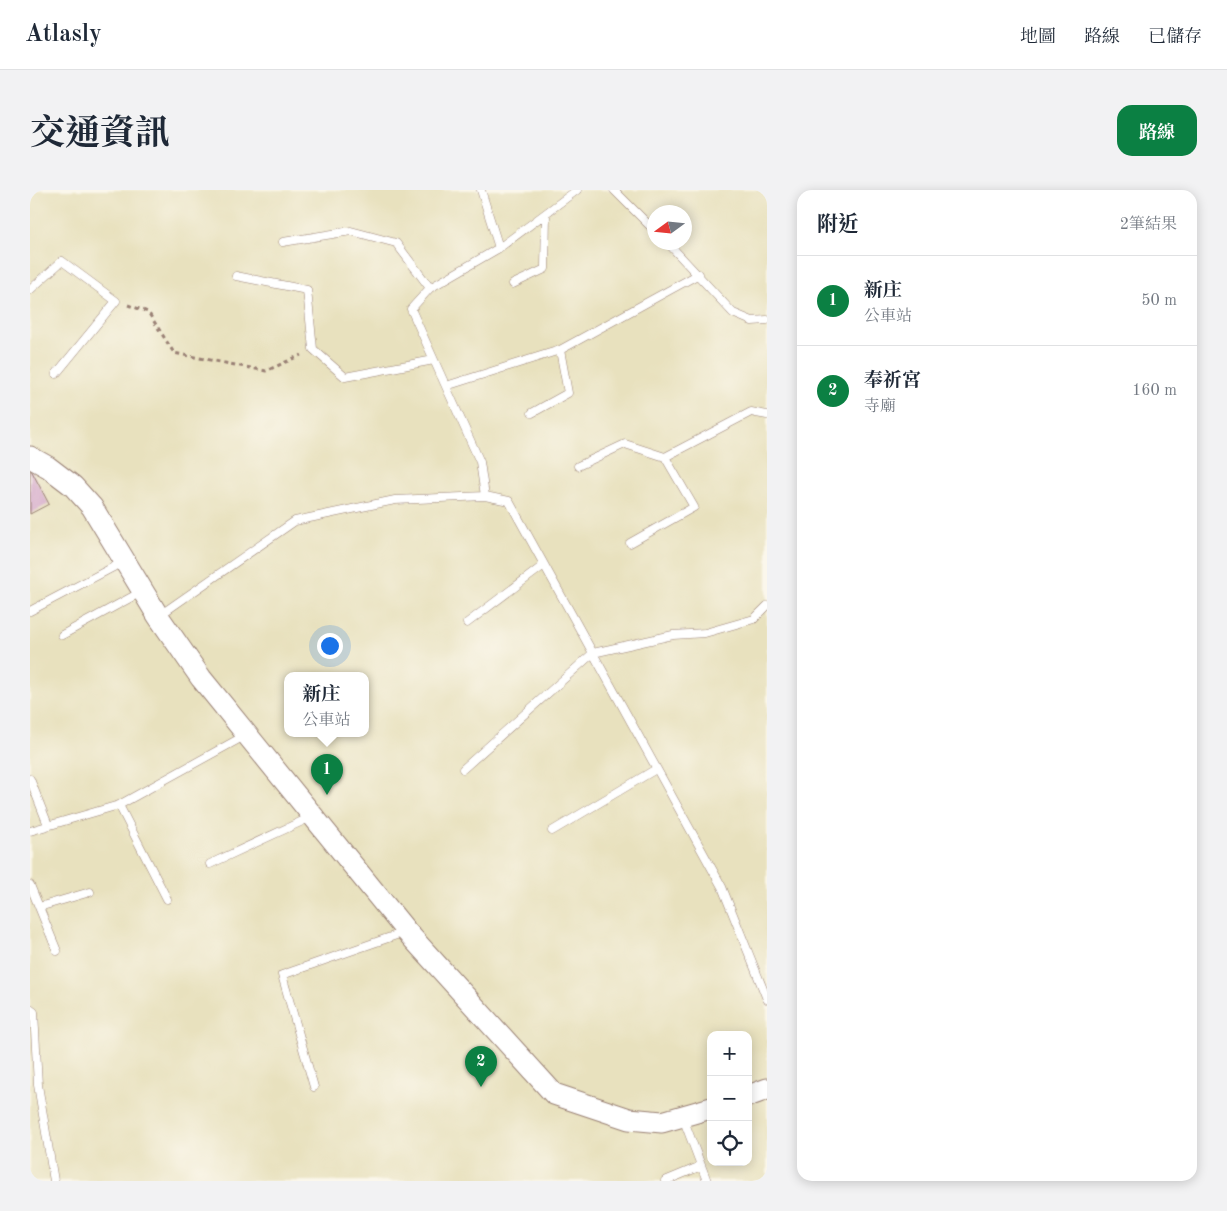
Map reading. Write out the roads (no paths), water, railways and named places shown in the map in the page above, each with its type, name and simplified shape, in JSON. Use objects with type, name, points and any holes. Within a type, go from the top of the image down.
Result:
[{"type":"street","points":[[30,457],[48,467],[73,486],[92,507],[158,616],[201,678],[311,817],[406,932],[554,1094],[628,1119],[662,1122],[682,1118],[707,1109]]},
{"type":"street","points":[[752,1095],[767,1089]]},
{"type":"lane","points":[[481,190],[499,248]]},
{"type":"lane","points":[[485,496],[480,462],[411,310],[430,288],[499,248],[578,190]]},
{"type":"lane","points":[[614,190],[647,223]]},
{"type":"lane","points":[[513,284],[545,268],[546,214]]},
{"type":"lane","points":[[283,242],[351,231],[396,243],[430,288]]},
{"type":"lane","points":[[675,250],[738,317],[752,322],[767,320]]},
{"type":"lane","points":[[30,290],[62,261],[116,301],[56,374]]},
{"type":"lane","points":[[446,386],[560,350],[699,274]]},
{"type":"lane","points":[[236,276],[307,290],[313,349],[345,377],[434,360]]},
{"type":"lane","points":[[532,413],[568,393],[560,350]]},
{"type":"lane","points":[[665,457],[751,412],[767,415]]},
{"type":"lane","points":[[578,466],[625,444],[665,457],[694,507],[630,544]]},
{"type":"lane","points":[[158,616],[295,521],[395,500],[485,496],[509,501],[722,887],[767,999]]},
{"type":"lane","points":[[30,611],[125,561]]},
{"type":"lane","points":[[467,623],[544,565]]},
{"type":"lane","points":[[62,635],[143,592]]},
{"type":"lane","points":[[463,769],[592,653],[673,635],[705,633],[754,619],[767,606]]},
{"type":"lane","points":[[30,831],[120,805],[246,735]]},
{"type":"lane","points":[[552,831],[656,769]]},
{"type":"lane","points":[[30,779],[48,825]]},
{"type":"lane","points":[[120,805],[167,899]]},
{"type":"lane","points":[[210,864],[311,817]]},
{"type":"lane","points":[[30,885],[58,950]]},
{"type":"lane","points":[[39,907],[90,892]]},
{"type":"lane","points":[[314,1087],[282,975],[406,932]]},
{"type":"lane","points":[[30,1009],[34,1012],[38,1085],[54,1181]]},
{"type":"lane","points":[[682,1118],[707,1181]]},
{"type":"lane","points":[[665,1181],[701,1166]]},
{"type":"place","name":"新庄","points":[[327,795]]},
{"type":"place","name":"奉祈宮","points":[[481,1087]]}]
